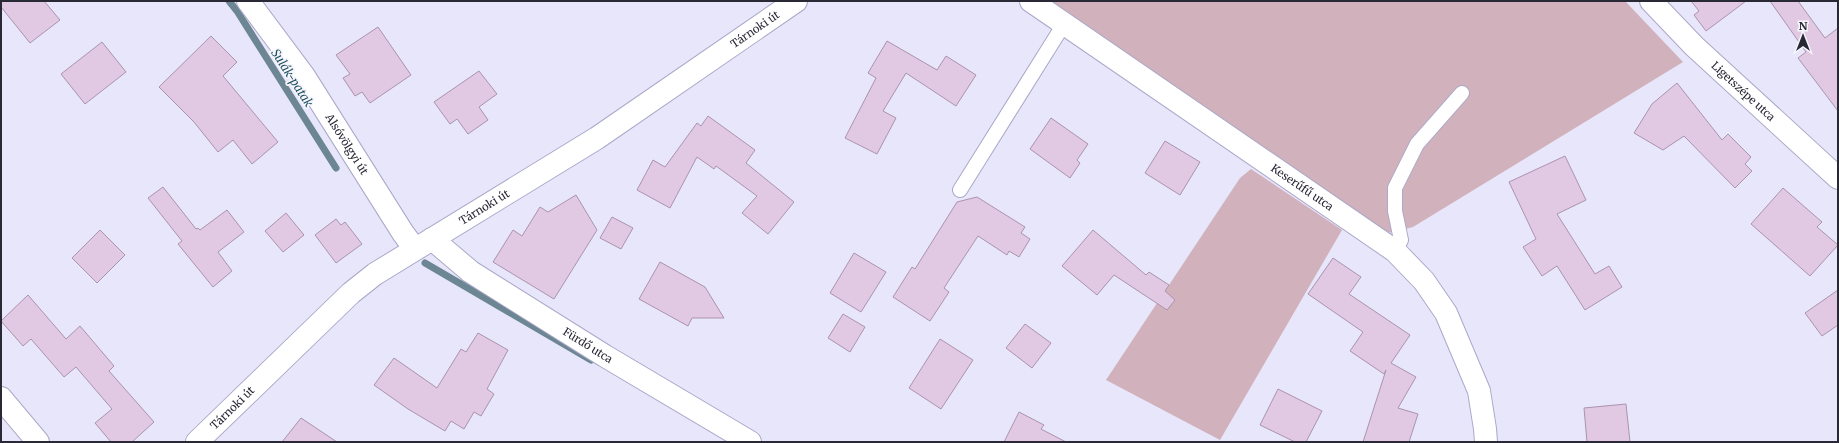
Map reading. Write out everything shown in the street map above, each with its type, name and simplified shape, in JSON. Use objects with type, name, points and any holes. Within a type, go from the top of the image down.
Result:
[{"type":"street","name":"Alsóvölgyi út","points":[[248,1],[304,76],[403,233],[424,244]]},
{"type":"street","name":"Tárnoki út","points":[[197,442],[351,292],[375,274],[597,138],[796,1]]},
{"type":"street","name":"Keserűfű utca","points":[[1031,1],[1396,251],[1424,281],[1446,313],[1479,391],[1486,429],[1486,442]]},
{"type":"street","name":"Ligetszépe utca","points":[[1650,1],[1694,46],[1838,178]]},
{"type":"street","name":"Fürdő utca","points":[[424,244],[605,356],[750,442]]},
{"type":"street","points":[[1,398],[38,442]]},
{"type":"lane","points":[[960,190],[1064,24]]},
{"type":"lane","points":[[1396,251],[1401,240],[1395,211],[1396,188],[1417,144],[1462,93]]},
{"type":"shaded area","points":[[1051,1],[1625,1],[1683,62],[1413,227],[1388,233]]},
{"type":"shaded area","points":[[1251,169],[1342,230],[1220,440],[1106,380],[1240,178]]},
{"type":"building","points":[[1,1],[44,1],[60,20],[30,43],[1,7]]},
{"type":"building","points":[[1691,1],[1746,1],[1706,31],[1694,15],[1699,11]]},
{"type":"building","points":[[1770,1],[1798,1],[1825,38],[1838,28],[1838,111],[1798,58],[1806,52]]},
{"type":"building","points":[[378,27],[411,75],[370,103],[362,92],[355,96],[343,78],[350,74],[336,55]]},
{"type":"building","points":[[211,36],[237,62],[223,76],[278,142],[252,164],[233,140],[218,152],[194,122],[159,87]]},
{"type":"building","points":[[887,41],[937,70],[946,56],[976,75],[956,106],[906,73],[883,111],[896,118],[877,154],[845,138],[876,78],[868,73]]},
{"type":"building","points":[[102,42],[126,72],[85,104],[61,74]]},
{"type":"building","points":[[479,71],[497,94],[479,107],[488,120],[468,134],[457,119],[450,124],[434,102]]},
{"type":"building","points":[[1677,83],[1722,140],[1728,134],[1751,157],[1745,164],[1752,171],[1735,188],[1684,136],[1663,150],[1634,133],[1652,104]]},
{"type":"building","points":[[708,116],[755,150],[746,163],[794,202],[768,234],[742,213],[757,196],[716,166],[714,169],[697,157],[670,208],[637,190],[653,160],[665,167],[697,123],[701,126]]},
{"type":"building","points":[[1051,118],[1088,144],[1077,160],[1080,163],[1070,178],[1030,149]]},
{"type":"building","points":[[1165,141],[1200,162],[1180,195],[1145,173]]},
{"type":"building","points":[[1565,156],[1586,200],[1557,214],[1595,274],[1609,266],[1622,287],[1585,310],[1557,266],[1542,276],[1523,247],[1536,239],[1509,182]]},
{"type":"building","points":[[163,187],[196,229],[198,228],[200,230],[227,210],[244,232],[218,252],[232,271],[213,287],[178,244],[182,241],[148,198]]},
{"type":"building","points":[[1783,188],[1822,222],[1817,227],[1838,245],[1810,276],[1751,224]]},
{"type":"building","points":[[576,195],[597,230],[554,299],[493,262],[513,230],[522,236],[540,207],[548,212]]},
{"type":"building","points":[[977,197],[1025,227],[1021,233],[1030,239],[1019,257],[1009,251],[1007,255],[978,236],[944,288],[949,292],[930,321],[893,297],[912,267],[915,269],[957,202]]},
{"type":"building","points":[[286,213],[304,235],[283,252],[265,231]]},
{"type":"building","points":[[612,217],[633,228],[621,249],[600,238]]},
{"type":"building","points":[[336,219],[341,225],[345,222],[362,244],[336,263],[315,235]]},
{"type":"building","points":[[100,230],[125,255],[97,283],[72,258]]},
{"type":"building","points":[[1093,230],[1146,275],[1149,272],[1169,285],[1165,291],[1175,300],[1167,310],[1114,275],[1097,295],[1062,266]]},
{"type":"building","points":[[854,253],[886,272],[861,312],[830,293]]},
{"type":"building","points":[[1333,258],[1361,277],[1349,294],[1410,335],[1391,363],[1416,377],[1398,408],[1418,414],[1409,442],[1363,442],[1386,370],[1384,374],[1350,351],[1363,332],[1308,294]]},
{"type":"building","points":[[660,262],[705,287],[724,318],[692,318],[688,326],[639,299]]},
{"type":"building","points":[[1838,290],[1838,325],[1822,336],[1805,313]]},
{"type":"building","points":[[28,295],[66,339],[80,326],[114,366],[109,371],[154,422],[132,442],[111,442],[95,423],[112,409],[76,367],[64,377],[31,339],[23,346],[1,321]]},
{"type":"building","points":[[843,314],[865,327],[850,352],[828,338]]},
{"type":"building","points":[[1025,324],[1051,343],[1032,368],[1006,348]]},
{"type":"building","points":[[478,333],[508,350],[487,389],[494,394],[481,416],[474,412],[464,429],[451,421],[445,431],[408,409],[374,385],[394,358],[437,388],[461,349],[466,352]]},
{"type":"building","points":[[940,339],[973,360],[941,409],[909,388]]},
{"type":"building","points":[[1278,389],[1322,411],[1306,442],[1295,442],[1260,425]]},
{"type":"building","points":[[1626,404],[1630,442],[1587,442],[1584,408]]},
{"type":"building","points":[[1019,412],[1044,425],[1041,429],[1066,442],[1004,442]]},
{"type":"building","points":[[301,418],[337,442],[282,442]]},
{"type":"waterway","name":"Sulák-patak","points":[[229,1],[237,11],[336,168]]},
{"type":"waterway","points":[[425,263],[591,360]]}]
